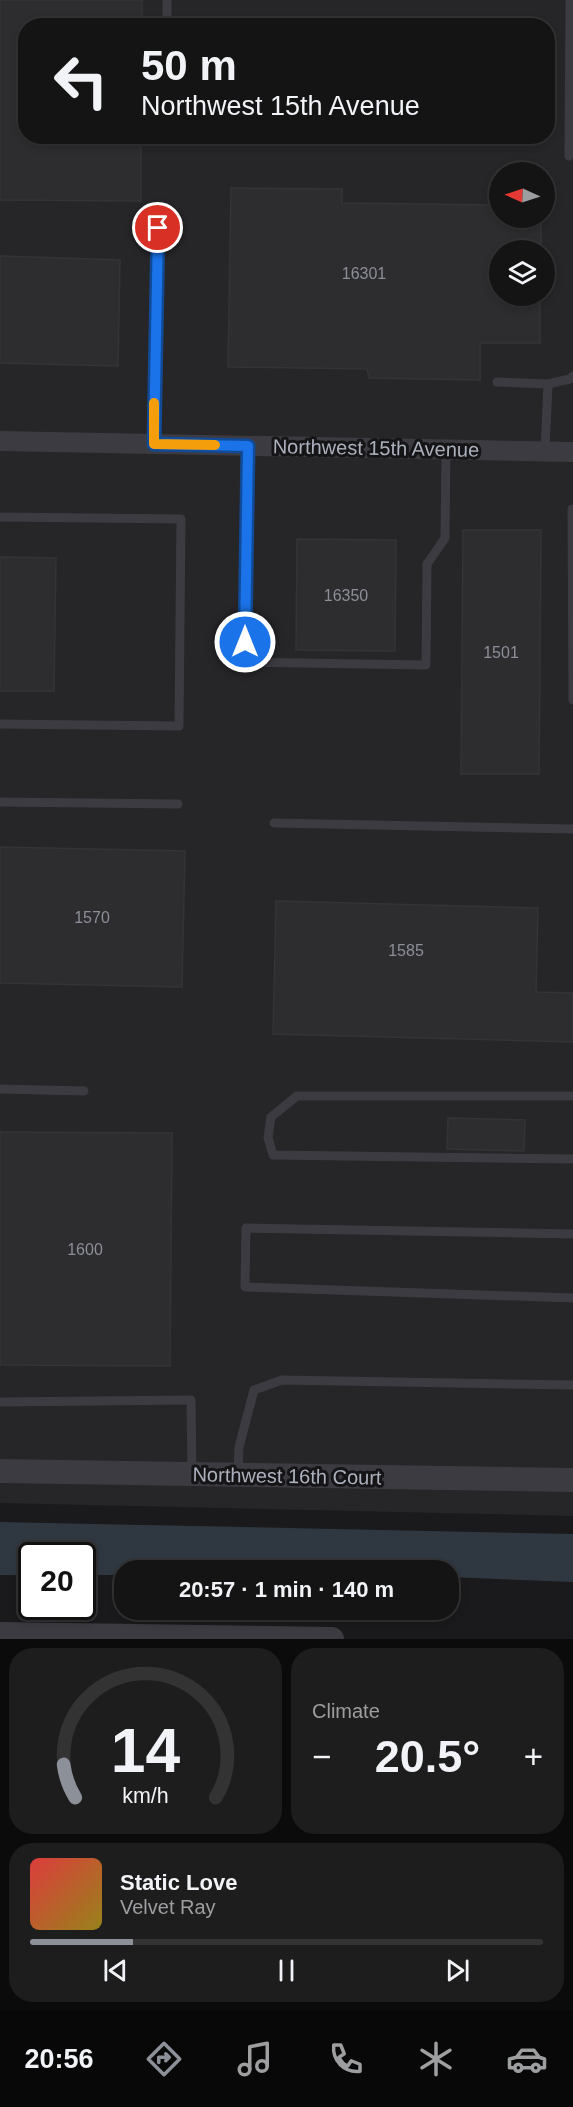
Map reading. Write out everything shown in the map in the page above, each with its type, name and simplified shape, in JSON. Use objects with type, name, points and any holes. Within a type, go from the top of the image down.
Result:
[{"type":"street","name":"Northwest 15th Avenue","points":[[0,441],[573,452]]},
{"type":"street","name":"Northwest 16th Court","points":[[0,1471],[573,1480]]},
{"type":"street","points":[[0,1634],[46,1637],[332,1639]]},
{"type":"lane","points":[[167,0],[167,18]]},
{"type":"lane","points":[[569,156],[570,0]]},
{"type":"lane","points":[[154,444],[158,228]]},
{"type":"lane","points":[[496,382],[548,384],[570,379],[573,376]]},
{"type":"lane","points":[[545,451],[548,384]]},
{"type":"lane","points":[[248,446],[245,662],[426,665],[427,564],[445,538],[446,450]]},
{"type":"lane","points":[[572,509],[573,700]]},
{"type":"lane","points":[[0,516],[181,519],[179,726],[0,724]]},
{"type":"lane","points":[[0,802],[178,804]]},
{"type":"lane","points":[[274,823],[573,829]]},
{"type":"lane","points":[[0,1089],[84,1091]]},
{"type":"lane","points":[[573,1096],[297,1096],[271,1117],[268,1137],[273,1155],[573,1159]]},
{"type":"lane","points":[[573,1234],[246,1228],[245,1287],[573,1298]]},
{"type":"lane","points":[[237,1475],[239,1447],[254,1390],[282,1380],[573,1385]]},
{"type":"lane","points":[[0,1402],[191,1400],[192,1474]]},
{"type":"shaded area","points":[[0,0],[573,0],[573,1516],[0,1503]]},
{"type":"shaded area","points":[[0,1522],[573,1534],[573,1582],[459,1577],[459,1560],[114,1560],[114,1575],[96,1575],[96,1542],[18,1542],[18,1575],[0,1575]]},
{"type":"building","points":[[0,0],[142,0],[142,18],[18,18],[18,144],[141,144],[141,201],[0,200]]},
{"type":"building","points":[[231,188],[342,189],[342,203],[489,205],[489,228],[541,228],[541,240],[489,240],[489,306],[540,306],[540,343],[480,343],[480,380],[369,378],[367,369],[228,367]]},
{"type":"building","points":[[0,256],[120,260],[118,366],[0,363]]},
{"type":"building","points":[[463,530],[541,530],[539,774],[461,774]]},
{"type":"building","points":[[297,539],[396,540],[395,651],[296,650]]},
{"type":"building","points":[[0,557],[56,558],[54,691],[0,691]]},
{"type":"building","points":[[0,847],[185,851],[182,987],[0,983]]},
{"type":"building","points":[[276,901],[538,908],[536,992],[573,993],[573,1042],[273,1034]]},
{"type":"building","points":[[448,1118],[525,1120],[524,1151],[447,1149]]},
{"type":"building","points":[[0,1132],[172,1133],[170,1366],[0,1365]]},
{"type":"slow traffic","points":[[154,403],[154,444],[215,445]]},
{"type":"route","points":[[158,228],[154,444],[248,446],[245,642]]}]
